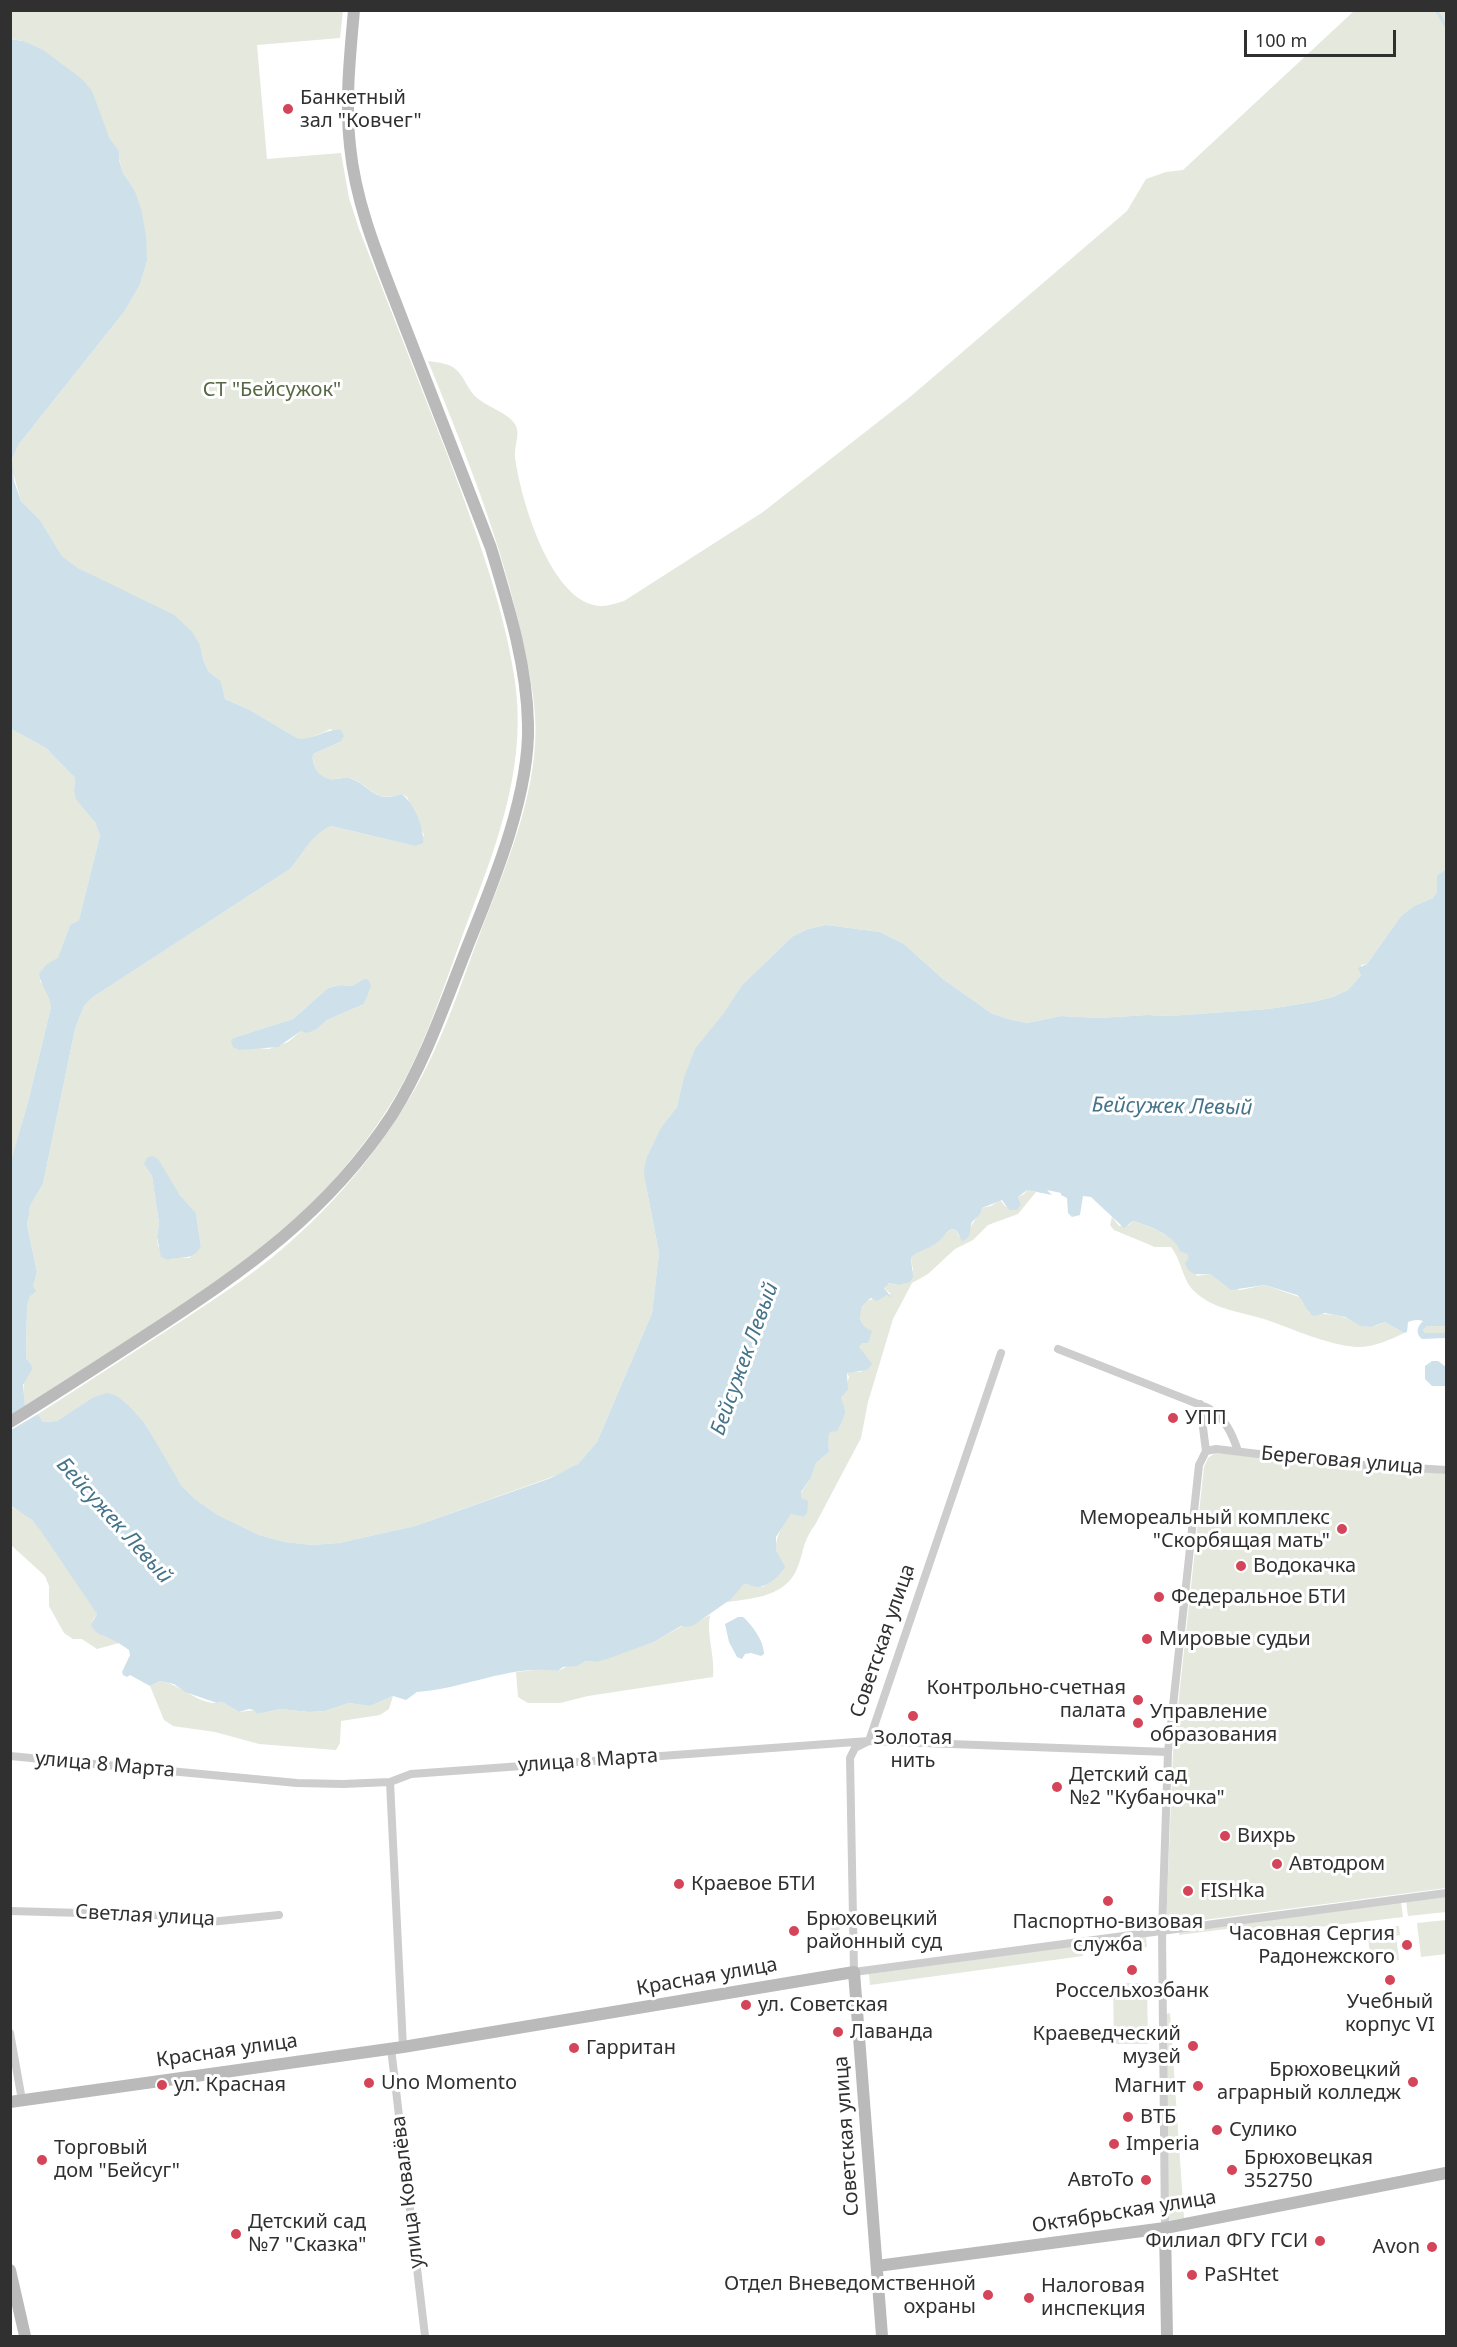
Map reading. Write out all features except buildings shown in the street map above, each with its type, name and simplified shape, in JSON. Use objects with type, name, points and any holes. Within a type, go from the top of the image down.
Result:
[{"type":"street","points":[[10,1422],[261,1257],[326,1198],[358,1162],[393,1113],[424,1054],[481,912],[510,828],[523,779],[528,744],[527,705],[515,636],[504,592],[491,548],[361,206],[350,148],[348,88],[354,10]]},
{"type":"street","name":"Береговая улица","points":[[1058,1349],[1200,1404],[1222,1419],[1238,1451]]},
{"type":"street","name":"Советская улица","points":[[882,2337],[854,1972],[850,1758],[855,1748],[869,1740],[1001,1353]]},
{"type":"street","points":[[1167,2337],[1162,1931],[1168,1752],[1200,1465],[1206,1451],[1200,1404]]},
{"type":"street","name":"Береговая улица","points":[[1206,1451],[1216,1449],[1336,1463],[1446,1470]]},
{"type":"street","name":"улица 8 Марта","points":[[10,1756],[297,1782],[343,1784],[390,1782],[411,1774],[869,1740],[1168,1752]]},
{"type":"street","name":"улица Ковалёва","points":[[390,1782],[397,2047],[425,2337]]},
{"type":"street","name":"Красная улица","points":[[16,2101],[397,2047],[854,1972],[1446,1893]]},
{"type":"street","name":"Светлая улица","points":[[10,1911],[189,1916],[200,1923],[279,1915]]},
{"type":"street","points":[[10,2033],[16,2101]]},
{"type":"street","name":"Октябрьская улица","points":[[877,2266],[1165,2228],[1446,2173]]},
{"type":"street","points":[[10,2270],[25,2337]]},
{"type":"green space","name":"СТ \"Бейсужок\"","points":[[10,11],[343,11],[340,38],[257,45],[267,159],[341,153],[349,198],[359,229],[449,459],[487,565],[509,647],[517,706],[514,767],[501,827],[427,1031],[407,1076],[380,1121],[327,1187],[287,1227],[265,1245],[213,1284],[25,1406],[24,1384],[31,1364],[26,1360],[27,1305],[37,1272],[27,1225],[30,1206],[43,1184],[75,1029],[84,1006],[93,997],[290,869],[313,839],[331,826],[415,846],[424,835],[407,797],[401,794],[384,797],[357,781],[349,778],[325,778],[316,770],[313,754],[340,742],[331,729],[306,740],[297,738],[250,710],[225,699],[221,681],[209,672],[200,645],[123,591],[78,568],[62,556],[40,520],[21,501],[12,469],[12,459],[19,444],[124,312],[140,283],[147,261],[134,189],[123,173],[119,151],[109,137],[82,79],[23,41],[11,39]],"holes":[[[362,980],[368,980],[370,986],[364,1004],[327,1020],[317,1029],[301,1031],[288,1042],[269,1049],[259,1048],[233,1038],[293,1019],[328,988],[341,985],[352,986]],[[144,1164],[179,1194],[196,1213],[201,1247],[189,1258],[168,1260],[158,1246],[159,1223],[152,1176]]]},
{"type":"green space","points":[[1354,11],[1446,11],[1446,869],[1437,875],[1437,892],[1433,898],[1414,906],[1401,916],[1367,964],[1361,965],[1361,975],[1348,990],[1313,1002],[1268,1009],[1169,1016],[1099,1018],[1061,1016],[1027,1023],[991,1013],[943,979],[904,944],[880,932],[826,925],[808,929],[793,936],[742,985],[683,1080],[677,1107],[662,1126],[645,1181],[659,1253],[652,1313],[597,1442],[578,1464],[566,1472],[415,1526],[339,1543],[312,1545],[285,1542],[259,1535],[218,1515],[195,1499],[181,1485],[145,1424],[92,1398],[57,1421],[43,1422],[38,1414],[270,1260],[319,1215],[353,1177],[384,1137],[423,1074],[451,1010],[503,873],[521,821],[533,768],[535,714],[533,695],[514,603],[493,532],[469,463],[428,361],[451,366],[476,397],[513,421],[517,433],[515,457],[518,475],[531,522],[553,569],[568,588],[584,601],[602,606],[624,601],[763,512],[910,397],[1127,211],[1146,179],[1166,172],[1183,170]]},
{"type":"green space","points":[[11,729],[46,748],[75,778],[74,790],[95,822],[100,836],[79,920],[70,925],[58,959],[47,964],[40,981],[51,997],[51,1007],[11,1160]]},
{"type":"green space","points":[[1027,1190],[1036,1192],[1018,1214],[988,1225],[973,1240],[955,1249],[928,1274],[912,1283],[893,1319],[868,1402],[861,1438],[807,1538],[795,1573],[789,1581],[774,1592],[745,1600],[726,1602],[744,1584],[763,1587],[782,1571],[776,1549],[777,1539],[791,1514],[803,1517],[804,1500],[801,1498],[801,1493],[811,1478],[816,1463],[829,1452],[830,1431],[843,1419],[844,1410],[841,1402],[849,1377],[847,1373],[848,1371],[860,1372],[870,1367],[859,1347],[867,1330],[859,1314],[866,1301],[891,1294],[884,1288],[888,1283],[898,1285],[913,1270],[911,1258],[921,1249],[932,1246],[951,1229],[956,1230],[959,1237],[970,1228],[982,1208],[991,1206],[1000,1200],[1006,1207],[1021,1204],[1018,1197]]},
{"type":"green space","points":[[1112,1217],[1119,1226],[1129,1225],[1133,1221],[1155,1229],[1170,1238],[1187,1254],[1197,1276],[1210,1274],[1226,1286],[1240,1290],[1265,1285],[1302,1298],[1309,1313],[1339,1316],[1363,1326],[1385,1322],[1404,1333],[1387,1341],[1356,1347],[1322,1340],[1267,1320],[1229,1310],[1210,1302],[1194,1291],[1171,1247],[1155,1247],[1114,1230],[1110,1225]]},
{"type":"green space","points":[[1427,1326],[1446,1326],[1446,1333],[1426,1333],[1423,1330]]},
{"type":"green space","points":[[1215,1453],[1446,1474],[1446,1888],[1166,1925],[1173,1752],[1204,1467],[1208,1458]]},
{"type":"green space","points":[[10,1506],[32,1520],[41,1530],[95,1610],[97,1614],[93,1620],[119,1643],[97,1649],[82,1639],[73,1639],[64,1633],[49,1606],[49,1586],[45,1576],[11,1545]]},
{"type":"green space","points":[[710,1615],[713,1677],[588,1696],[560,1703],[528,1703],[518,1697],[516,1672],[545,1669],[558,1671],[585,1661],[596,1662],[654,1642],[684,1625],[688,1627]]},
{"type":"green space","points":[[160,1681],[206,1702],[222,1702],[239,1712],[255,1710],[257,1714],[281,1709],[325,1711],[349,1703],[370,1706],[393,1696],[389,1709],[380,1715],[341,1721],[340,1743],[336,1750],[259,1744],[215,1732],[173,1726],[164,1720],[150,1686]]},
{"type":"green space","points":[[1446,1896],[1446,1912],[1408,1916],[1406,1901]]},
{"type":"green space","points":[[1401,1902],[1403,1917],[1235,1937],[1234,1928],[1179,1935],[1179,1931]]},
{"type":"green space","points":[[839,1920],[840,1938],[831,1939],[830,1921]]},
{"type":"green space","points":[[1446,1920],[1446,1954],[1421,1957],[1417,1923]]},
{"type":"green space","points":[[1399,1926],[1400,1935],[1396,1936],[1399,1960],[1371,1963],[1367,1929]]},
{"type":"green space","points":[[1146,1937],[1147,1947],[1091,1955],[1090,1944]]},
{"type":"green space","points":[[1082,1945],[1083,1956],[870,1985],[869,1974]]},
{"type":"green space","points":[[1113,1983],[1147,1983],[1148,2044],[1114,2044]]},
{"type":"green space","points":[[1170,2013],[1184,2218],[1167,2221],[1166,2014]]},
{"type":"water","points":[[10,39],[23,41],[43,50],[82,79],[92,91],[109,137],[119,151],[123,173],[134,189],[141,209],[146,235],[147,261],[140,284],[124,312],[19,444],[12,459],[14,481],[21,501],[40,520],[62,556],[78,568],[174,615],[192,632],[200,645],[209,672],[221,681],[225,699],[250,710],[297,738],[303,739],[341,730],[344,736],[340,742],[313,754],[316,770],[326,778],[349,778],[357,781],[384,797],[401,794],[414,809],[423,837],[423,843],[415,846],[331,826],[313,839],[290,869],[93,997],[84,1006],[75,1029],[43,1184],[30,1206],[27,1225],[37,1272],[33,1286],[36,1291],[30,1296],[27,1305],[26,1359],[32,1369],[23,1385],[25,1406],[12,1414],[11,1160],[51,1007],[39,974],[47,964],[58,958],[70,925],[79,920],[100,836],[95,822],[76,799],[75,778],[46,748],[11,729]]},
{"type":"water","name":"Бейсужек Левый","points":[[1446,869],[1446,1326],[1427,1326],[1423,1330],[1426,1333],[1446,1333],[1446,1338],[1422,1339],[1418,1330],[1423,1321],[1419,1320],[1408,1322],[1407,1332],[1404,1333],[1385,1322],[1371,1327],[1361,1326],[1345,1317],[1325,1313],[1314,1316],[1297,1295],[1265,1285],[1231,1290],[1210,1274],[1195,1274],[1189,1271],[1185,1263],[1189,1258],[1187,1254],[1180,1251],[1167,1236],[1133,1221],[1124,1228],[1091,1197],[1083,1196],[1080,1215],[1072,1217],[1068,1213],[1067,1198],[1061,1193],[1047,1190],[1052,1195],[1027,1190],[1018,1197],[1021,1204],[1017,1210],[1009,1210],[1002,1200],[982,1208],[980,1214],[972,1222],[969,1236],[965,1240],[962,1241],[956,1230],[951,1229],[935,1244],[911,1258],[913,1277],[910,1282],[898,1285],[889,1283],[884,1288],[892,1298],[887,1295],[877,1301],[871,1298],[863,1306],[861,1320],[863,1325],[872,1331],[868,1343],[862,1343],[859,1347],[872,1364],[867,1370],[847,1373],[848,1390],[842,1397],[844,1417],[837,1431],[830,1432],[829,1452],[816,1463],[811,1478],[801,1492],[801,1498],[808,1501],[807,1513],[803,1517],[791,1514],[776,1537],[776,1550],[785,1567],[774,1580],[758,1587],[744,1584],[731,1599],[694,1625],[681,1626],[654,1642],[607,1659],[596,1662],[585,1661],[577,1666],[563,1667],[558,1671],[540,1670],[505,1674],[417,1692],[406,1700],[393,1696],[370,1706],[349,1703],[325,1711],[281,1709],[257,1714],[254,1710],[249,1709],[239,1712],[222,1702],[217,1703],[185,1692],[174,1684],[160,1681],[150,1686],[130,1675],[127,1677],[123,1675],[122,1672],[130,1655],[129,1650],[93,1629],[91,1625],[97,1614],[41,1531],[32,1520],[11,1506],[11,1430],[38,1414],[43,1422],[57,1421],[92,1398],[107,1393],[117,1396],[145,1424],[181,1485],[195,1499],[218,1515],[259,1535],[285,1542],[312,1545],[339,1543],[415,1526],[551,1478],[578,1464],[597,1442],[652,1313],[659,1253],[645,1181],[644,1169],[647,1157],[662,1126],[677,1107],[683,1080],[695,1049],[724,1013],[742,985],[793,936],[808,929],[826,925],[880,932],[904,944],[943,979],[991,1013],[1027,1023],[1061,1016],[1099,1018],[1169,1016],[1268,1009],[1313,1002],[1348,990],[1361,975],[1358,968],[1367,964],[1401,916],[1414,906],[1433,898],[1437,892],[1437,875]]},
{"type":"water","points":[[368,979],[371,986],[364,1004],[327,1020],[317,1029],[307,1033],[301,1031],[278,1047],[239,1050],[233,1047],[231,1042],[233,1038],[293,1019],[328,988],[341,985],[352,986]]},
{"type":"water","points":[[152,1156],[158,1159],[179,1194],[196,1213],[201,1247],[193,1255],[168,1260],[161,1257],[152,1176],[144,1164],[147,1158]]},
{"type":"water","points":[[1432,1361],[1438,1361],[1446,1367],[1446,1386],[1432,1386],[1425,1379],[1425,1366]]},
{"type":"water","points":[[738,1617],[743,1617],[757,1634],[764,1654],[761,1656],[751,1653],[745,1654],[742,1659],[737,1657],[729,1642],[725,1624]]},
{"type":"waterway","points":[[1436,10],[1446,26]]},
{"type":"place","name":"Банкетный зал \"Ковчег\"","points":[[288,109]]},
{"type":"place","name":"УПП","points":[[1173,1418]]},
{"type":"place","name":"Мемореальный комплекс \"Cкорбящая мать\"","points":[[1342,1529]]},
{"type":"place","name":"Водокачка","points":[[1241,1566]]},
{"type":"place","name":"Федеральное БТИ","points":[[1159,1597]]},
{"type":"place","name":"Мировые судьи","points":[[1147,1639]]},
{"type":"place","name":"Контрольно-счетная палата","points":[[1138,1700]]},
{"type":"place","name":"Золотая нить","points":[[913,1716]]},
{"type":"place","name":"Управление образования","points":[[1138,1723]]},
{"type":"place","name":"Детский сад №2 \"Кубаночка\"","points":[[1057,1787]]},
{"type":"place","name":"Вихрь","points":[[1225,1836]]},
{"type":"place","name":"Автодром","points":[[1277,1864]]},
{"type":"place","name":"Краевое БТИ","points":[[679,1884]]},
{"type":"place","name":"FISHka","points":[[1188,1891]]},
{"type":"place","name":"Паспортно-визовая служба","points":[[1108,1901]]},
{"type":"place","name":"Брюховецкий районный суд","points":[[794,1931]]},
{"type":"place","name":"Часовная Сергия Радонежского","points":[[1407,1945]]},
{"type":"place","name":"Россельхозбанк","points":[[1132,1970]]},
{"type":"place","name":"Учебный корпус VI","points":[[1390,1980]]},
{"type":"place","name":"ул. Советская","points":[[746,2005]]},
{"type":"place","name":"Лаванда","points":[[838,2032]]},
{"type":"place","name":"Краеведческий музей","points":[[1193,2046]]},
{"type":"place","name":"Гарритан","points":[[574,2048]]},
{"type":"place","name":"Брюховецкий аграрный колледж","points":[[1413,2082]]},
{"type":"place","name":"Uno Momento","points":[[369,2083]]},
{"type":"place","name":"ул. Красная","points":[[162,2085]]},
{"type":"place","name":"Магнит","points":[[1198,2086]]},
{"type":"place","name":"ВТБ","points":[[1128,2117]]},
{"type":"place","name":"Сулико","points":[[1217,2130]]},
{"type":"place","name":"Imperia","points":[[1114,2144]]},
{"type":"place","name":"Торговый дом \"Бейсуг\"","points":[[42,2160]]},
{"type":"place","name":"Брюховецкая 352750","points":[[1232,2170]]},
{"type":"place","name":"АвтоТо","points":[[1146,2180]]},
{"type":"place","name":"Детский сад №7 \"Сказка\"","points":[[236,2234]]},
{"type":"place","name":"Филиал ФГУ ГСИ","points":[[1320,2241]]},
{"type":"place","name":"Avon","points":[[1432,2247]]},
{"type":"place","name":"PaSHtet","points":[[1192,2275]]},
{"type":"place","name":"Отдел Вневедомственной охраны","points":[[988,2295]]},
{"type":"place","name":"Налоговая инспекция","points":[[1029,2298]]}]
